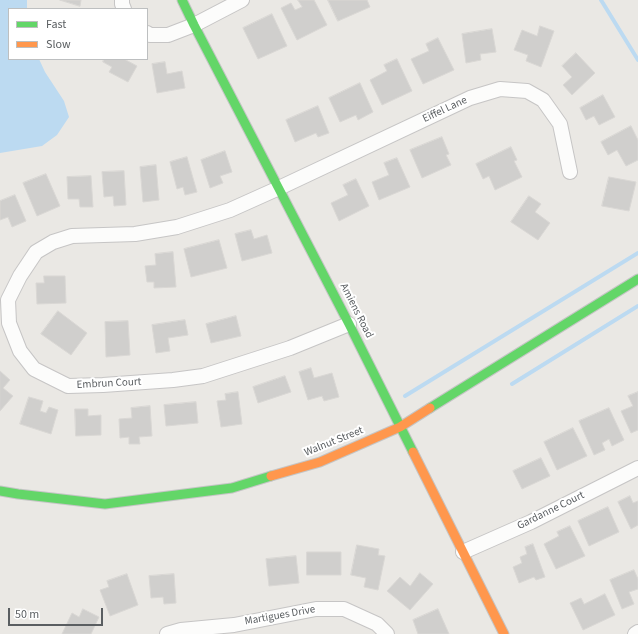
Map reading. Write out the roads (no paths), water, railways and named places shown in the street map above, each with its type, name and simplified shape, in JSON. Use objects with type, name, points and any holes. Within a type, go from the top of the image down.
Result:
[{"type":"street","name":"Amiens Road","points":[[182,0],[349,324],[504,634]]},
{"type":"street","points":[[148,34],[168,35],[194,25],[242,0]]},
{"type":"street","name":"Eiffel Lane","points":[[279,188],[470,98],[500,89],[527,91],[544,100],[560,124],[570,172]]},
{"type":"street","name":"Embrun Court","points":[[279,188],[230,210],[177,227],[135,234],[72,236],[53,242],[36,252],[20,276],[8,300],[9,323],[20,351],[34,369],[68,386],[172,380],[203,376],[290,348],[349,324]]},
{"type":"street","name":"Walnut Street","points":[[0,491],[105,504],[232,488],[320,462],[400,427],[638,279]]},
{"type":"street","name":"Gardanne Court","points":[[463,552],[531,522],[638,468]]},
{"type":"street","name":"Martigues Drive","points":[[167,634],[181,630],[235,629],[316,609],[344,608],[377,624],[387,634]]},
{"type":"water","points":[[0,0],[27,0],[27,8],[8,8],[8,60],[39,60],[45,72],[64,101],[69,117],[57,135],[42,146],[0,153]]},
{"type":"waterway","points":[[601,0],[638,60]]},
{"type":"waterway","points":[[405,396],[638,253]]},
{"type":"waterway","points":[[512,384],[638,306]]}]
